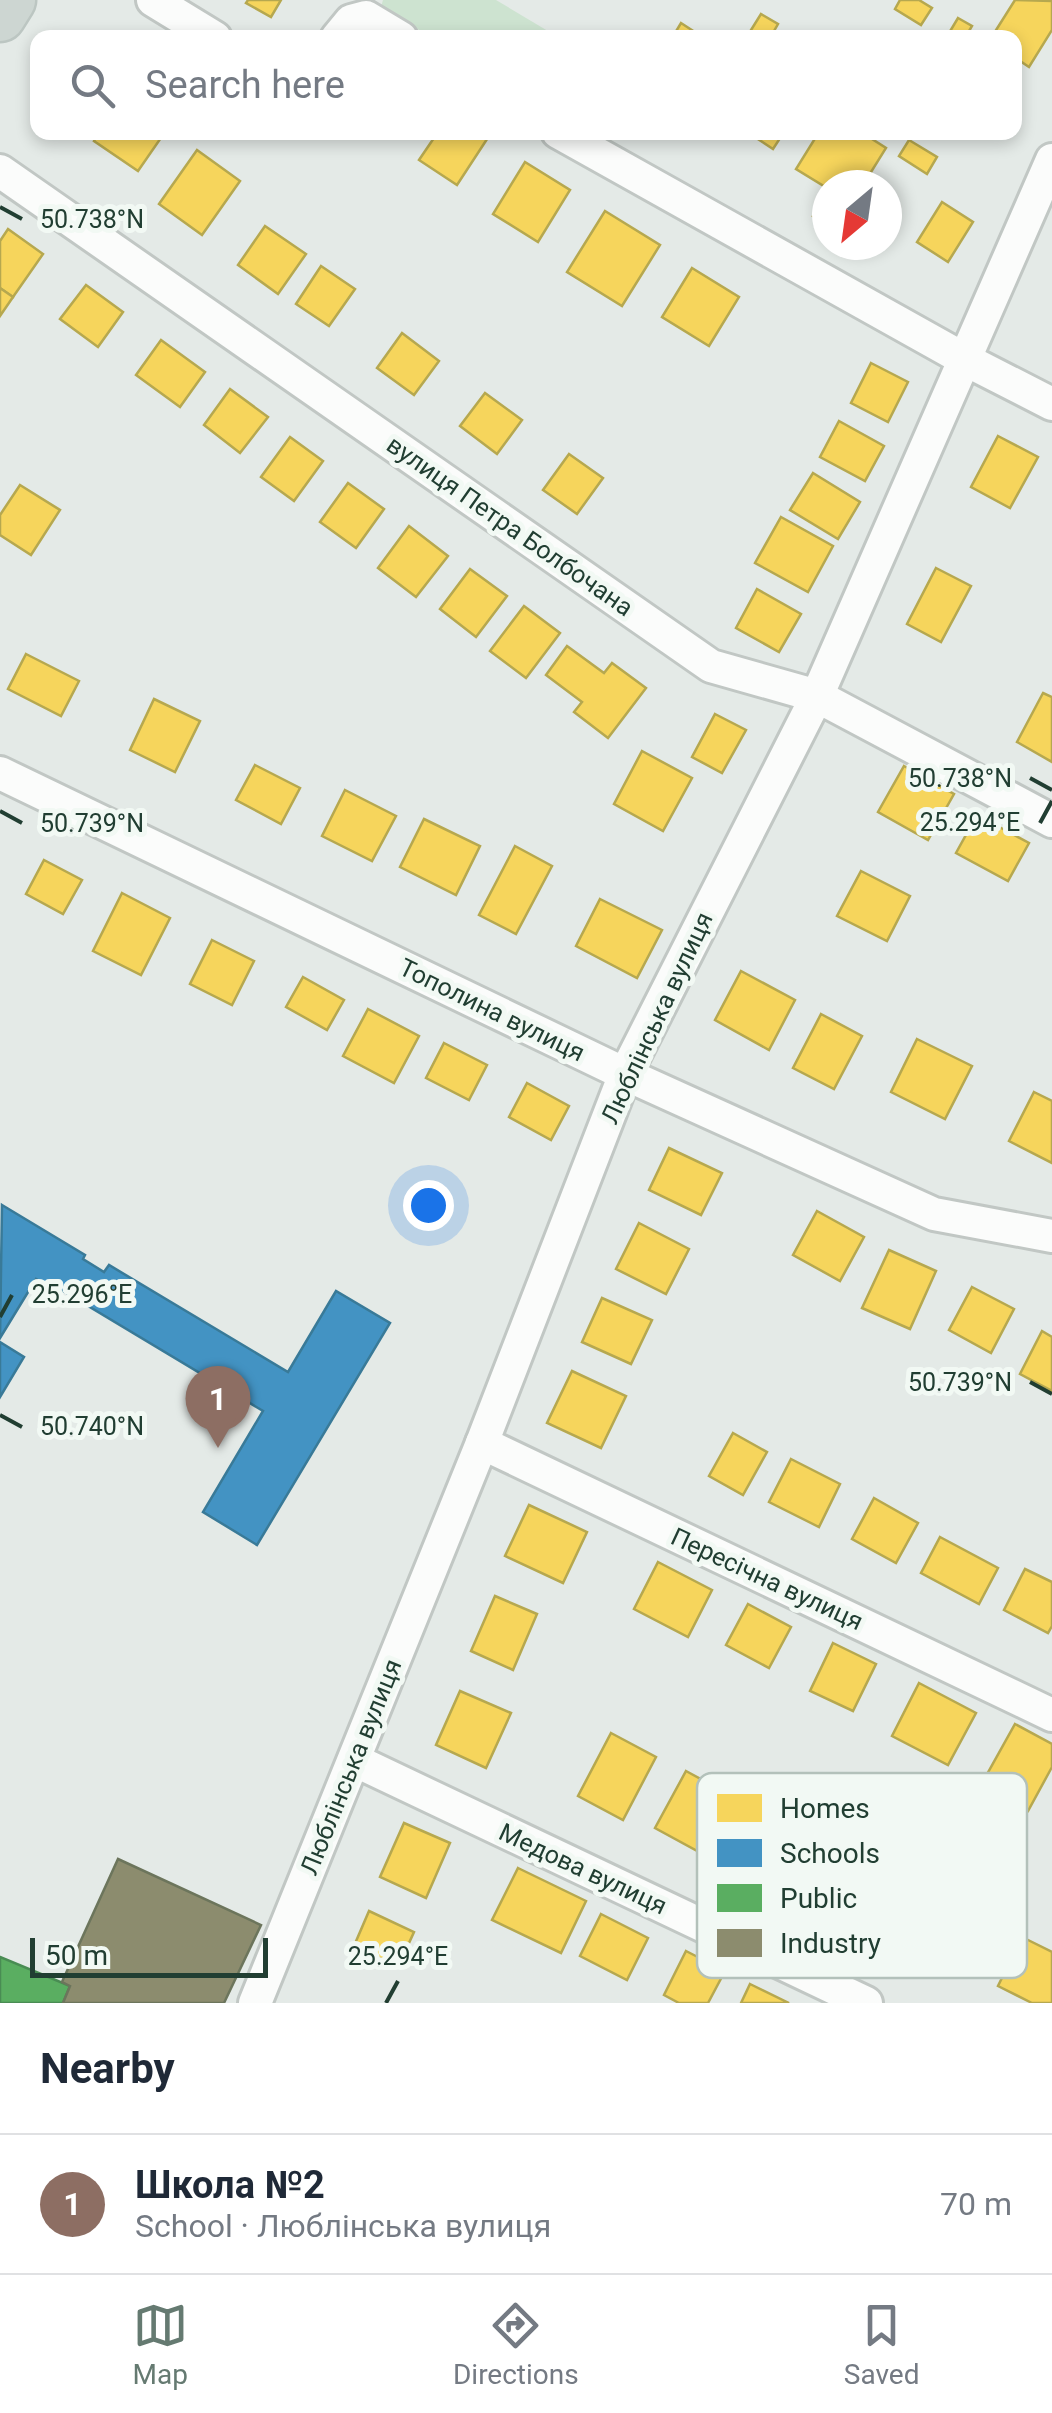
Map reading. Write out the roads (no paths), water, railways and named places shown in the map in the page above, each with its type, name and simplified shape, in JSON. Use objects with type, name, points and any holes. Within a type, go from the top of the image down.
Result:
[{"type":"main road","points":[[0,16],[10,0]]},
{"type":"street","points":[[153,0],[203,30]]},
{"type":"street","points":[[344,30],[351,21],[366,17],[387,30]]},
{"type":"street","points":[[572,140],[964,359],[1052,404]]},
{"type":"street","name":"Люблінська вулиця","points":[[255,2003],[482,1444],[625,1074],[816,696],[1052,160]]},
{"type":"street","name":"вулиця Петра Болбочана","points":[[0,171],[711,666],[816,696],[1052,821]]},
{"type":"street","name":"Тополина вулиця","points":[[0,774],[625,1074],[934,1214],[1052,1236]]},
{"type":"street","name":"Пересічна вулиця","points":[[482,1444],[1052,1715]]},
{"type":"street","name":"Медова вулиця","points":[[354,1760],[697,1923]]},
{"type":"street","name":"Медова вулиця","points":[[813,1978],[866,2003]]},
{"type":"place","name":"Школа №2","points":[[218,1448]]}]
